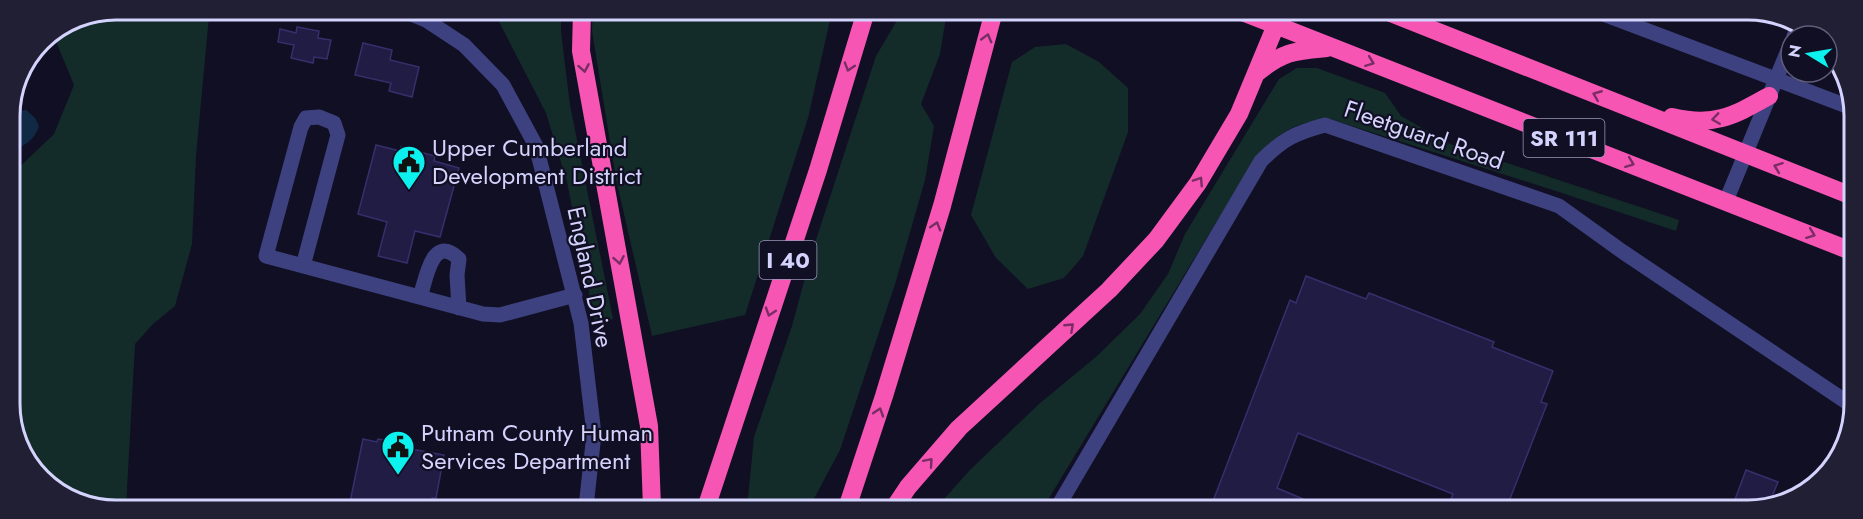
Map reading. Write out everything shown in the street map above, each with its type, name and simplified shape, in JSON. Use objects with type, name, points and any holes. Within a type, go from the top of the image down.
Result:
[{"type":"highway","points":[[582,20],[581,51],[649,426],[652,500]]},
{"type":"highway","name":"I 40","points":[[709,500],[818,170],[863,20]]},
{"type":"highway","points":[[850,500],[942,206],[992,20]]},
{"type":"highway","points":[[900,500],[959,428],[1109,290],[1156,240],[1198,183],[1239,114],[1258,72],[1276,20]]},
{"type":"highway","name":"SR 111","points":[[1281,20],[1333,48],[1844,248]]},
{"type":"highway","name":"SR 111","points":[[1408,20],[1844,193]]},
{"type":"highway","points":[[1258,72],[1273,60],[1289,52],[1333,48]]},
{"type":"highway","points":[[1627,107],[1679,119],[1721,120],[1739,113],[1773,88]]},
{"type":"highway","points":[[1826,185],[1844,197]]},
{"type":"street","name":"England Drive","points":[[426,20],[464,45],[503,85],[536,146],[581,323],[594,434],[587,500]]},
{"type":"street","points":[[1616,20],[1773,88],[1843,106]]},
{"type":"street","points":[[1726,201],[1779,73]]},
{"type":"street","points":[[303,266],[338,135],[334,123],[311,117],[306,118],[301,127],[266,256],[303,266],[420,297],[459,308],[483,314],[500,315],[575,295]]},
{"type":"street","name":"Fleetguard Road","points":[[1062,499],[1261,161],[1279,144],[1301,131],[1325,125],[1559,206],[1623,252],[1844,400]]},
{"type":"street","points":[[420,297],[432,258],[436,253],[442,251],[450,252],[459,259],[457,275],[459,308]]},
{"type":"green space","points":[[209,20],[196,156],[192,244],[175,306],[153,324],[135,344],[126,500],[91,496],[67,487],[57,480],[39,462],[29,446],[21,422],[20,166],[54,134],[74,85],[56,41],[79,27],[97,21]]},
{"type":"green space","points":[[498,20],[561,20],[570,105],[613,319],[595,322],[567,182],[546,113]]},
{"type":"green space","points":[[593,20],[830,20],[808,118],[745,315],[652,336],[616,179],[592,31]]},
{"type":"green space","points":[[897,20],[946,20],[940,54],[921,104],[934,126],[925,180],[896,281],[840,450],[814,500],[748,500],[754,437],[792,326],[812,252],[876,56]]},
{"type":"green space","points":[[1066,44],[1099,62],[1128,88],[1128,132],[1083,256],[1064,278],[1028,289],[996,258],[971,215],[1012,62],[1035,47]]},
{"type":"green space","points":[[1297,68],[1317,68],[1385,93],[1401,116],[1450,144],[1679,220],[1676,231],[1330,119],[1298,125],[1282,134],[1257,155],[1048,499],[944,499],[969,471],[1039,404],[1097,356],[1140,314],[1168,274],[1185,234],[1279,79]]},
{"type":"water","points":[[26,110],[35,118],[39,126],[34,136],[20,147],[20,111]]},
{"type":"building","points":[[297,27],[319,31],[318,38],[331,40],[327,59],[314,57],[313,63],[291,58],[294,45],[278,42],[280,29],[296,33]]},
{"type":"building","points":[[363,43],[392,50],[390,60],[419,67],[412,97],[389,91],[391,83],[355,75]]},
{"type":"building","name":"Upper Cumberland Development District","points":[[376,145],[400,151],[401,147],[435,156],[434,161],[459,168],[440,237],[415,231],[407,263],[378,256],[387,222],[358,214]]},
{"type":"building","points":[[1306,276],[1366,299],[1369,293],[1494,342],[1492,347],[1553,371],[1541,402],[1547,404],[1510,499],[1451,499],[1453,494],[1298,433],[1277,488],[1304,499],[1214,499],[1290,300],[1296,303]]},
{"type":"building","name":"Putnam County Human Services Department","points":[[363,439],[377,442],[378,439],[390,441],[390,445],[444,455],[436,498],[350,500]]},
{"type":"building","points":[[1746,470],[1778,482],[1772,496],[1735,499]]},
{"type":"place","name":"Upper Cumberland Development District","points":[[409,191]]},
{"type":"place","name":"Putnam County Human Services Department","points":[[398,476]]}]
